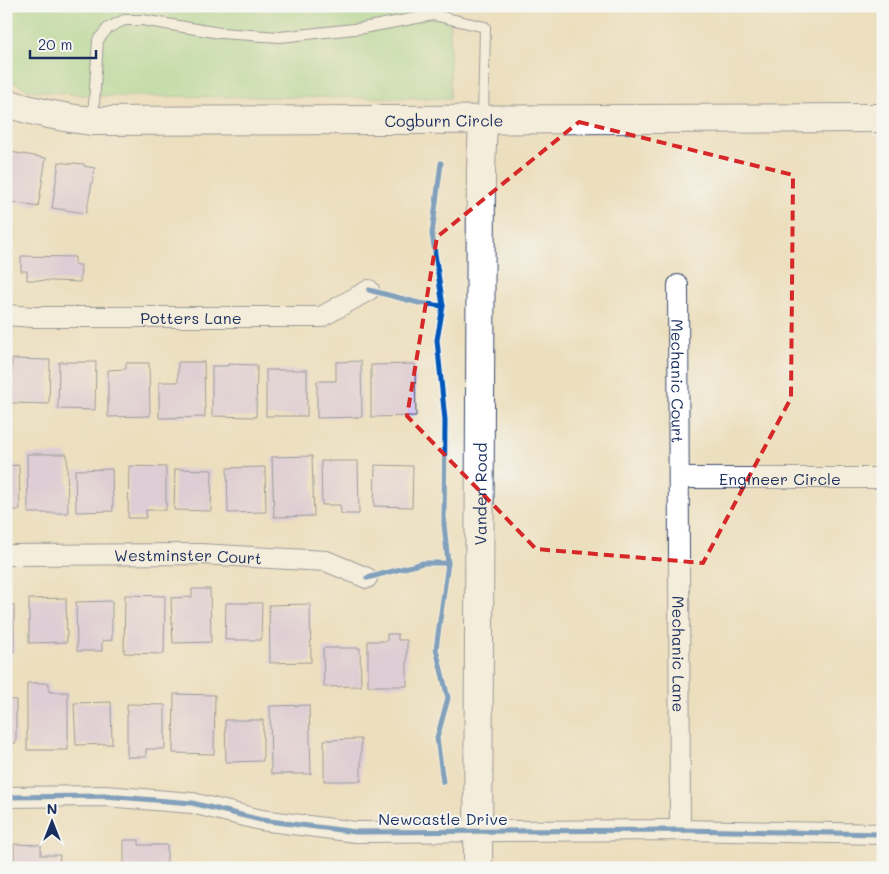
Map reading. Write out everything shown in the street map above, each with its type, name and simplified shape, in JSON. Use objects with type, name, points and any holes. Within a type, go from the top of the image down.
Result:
[{"type":"street","name":"Cogburn Circle","points":[[6,103],[63,118],[93,121],[883,118]]},
{"type":"street","name":"Vanden Road","points":[[478,868],[481,169],[483,120]]},
{"type":"street","name":"Mechanic Court","points":[[678,285],[678,478]]},
{"type":"street","name":"Potters Lane","points":[[6,315],[33,317],[321,317],[368,290]]},
{"type":"street","name":"Engineer Circle","points":[[678,478],[883,478]]},
{"type":"street","name":"Mechanic Lane","points":[[678,478],[680,830]]},
{"type":"street","name":"Westminster Court","points":[[6,555],[200,554],[326,560],[367,578]]},
{"type":"street","name":"Newcastle Drive","points":[[6,797],[105,796],[192,803],[261,820],[356,832],[680,830],[883,834]]},
{"type":"lane","points":[[93,121],[98,40],[108,28],[124,20],[142,20],[220,33],[280,37],[363,28],[432,15],[485,27],[483,120]]},
{"type":"highlighted area","points":[[579,122],[793,175],[791,398],[703,563],[536,549],[407,416],[437,237]]},
{"type":"green space","points":[[6,6],[450,6],[450,98],[95,96],[29,90],[6,78]]},
{"type":"building","points":[[10,152],[46,158],[38,207],[6,201],[6,172]]},
{"type":"building","points":[[59,162],[84,164],[84,166],[95,168],[86,213],[52,208]]},
{"type":"building","points":[[21,256],[75,257],[75,265],[81,265],[80,282],[27,280],[27,271],[21,271]]},
{"type":"building","points":[[12,359],[50,360],[49,404],[11,403]]},
{"type":"building","points":[[361,361],[362,417],[317,418],[317,381],[336,381],[336,362]]},
{"type":"building","points":[[59,362],[96,362],[95,410],[58,409]]},
{"type":"building","points":[[178,362],[204,362],[205,417],[159,418],[159,382],[178,382]]},
{"type":"building","points":[[126,363],[149,363],[150,416],[108,417],[108,370],[126,369]]},
{"type":"building","points":[[228,364],[257,365],[256,417],[212,416],[212,366],[228,366]]},
{"type":"building","points":[[415,364],[416,416],[371,417],[371,365]]},
{"type":"building","points":[[266,370],[307,370],[307,416],[266,416]]},
{"type":"building","points":[[27,454],[67,454],[68,513],[28,513]]},
{"type":"building","points":[[312,456],[314,516],[274,517],[272,457]]},
{"type":"building","points":[[321,461],[358,461],[359,514],[341,514],[340,505],[322,505]]},
{"type":"building","points":[[19,465],[20,510],[6,510],[6,466]]},
{"type":"building","points":[[375,465],[413,466],[412,507],[374,506]]},
{"type":"building","points":[[129,466],[166,467],[166,510],[146,510],[146,518],[128,518]]},
{"type":"building","points":[[265,467],[266,512],[228,513],[227,468]]},
{"type":"building","points":[[112,469],[113,511],[76,512],[75,470]]},
{"type":"building","points":[[175,469],[212,470],[211,511],[174,510]]},
{"type":"building","points":[[192,589],[210,589],[211,642],[173,643],[171,598],[192,597]]},
{"type":"building","points":[[125,595],[165,596],[164,654],[124,653]]},
{"type":"building","points":[[66,598],[67,642],[29,643],[29,599]]},
{"type":"building","points":[[112,601],[112,640],[102,641],[102,651],[77,651],[76,602]]},
{"type":"building","points":[[226,603],[262,603],[261,640],[225,640]]},
{"type":"building","points":[[310,604],[311,662],[270,663],[269,605]]},
{"type":"building","points":[[6,605],[14,605],[14,652],[6,652]]},
{"type":"building","points":[[387,634],[398,634],[398,640],[407,640],[407,686],[368,686],[368,641],[387,641]]},
{"type":"building","points":[[323,648],[360,648],[361,686],[324,687]]},
{"type":"building","points":[[27,683],[49,683],[49,692],[68,692],[68,750],[27,750]]},
{"type":"building","points":[[174,694],[215,695],[214,754],[173,753]]},
{"type":"building","points":[[6,699],[16,700],[16,743],[6,743]]},
{"type":"building","points":[[111,702],[112,744],[76,745],[74,703]]},
{"type":"building","points":[[127,704],[165,705],[165,749],[146,749],[146,757],[127,757]]},
{"type":"building","points":[[309,705],[311,774],[271,774],[270,706]]},
{"type":"building","points":[[225,720],[263,720],[263,761],[226,762]]},
{"type":"building","points":[[361,739],[361,781],[324,781],[324,740]]},
{"type":"building","points":[[124,840],[139,840],[139,845],[167,845],[167,868],[124,868]]},
{"type":"building","points":[[14,844],[41,845],[41,855],[60,855],[59,868],[14,868]]},
{"type":"cycle path","points":[[441,163],[432,234],[443,306],[437,340],[445,420],[444,524],[448,563],[436,649],[448,698],[437,738],[443,782]]},
{"type":"cycle path","points":[[369,290],[419,303],[443,306]]},
{"type":"cycle path","points":[[367,578],[423,563],[448,563]]},
{"type":"cycle path","points":[[6,797],[105,796],[192,803],[261,820],[356,832],[680,830],[883,834]]}]
